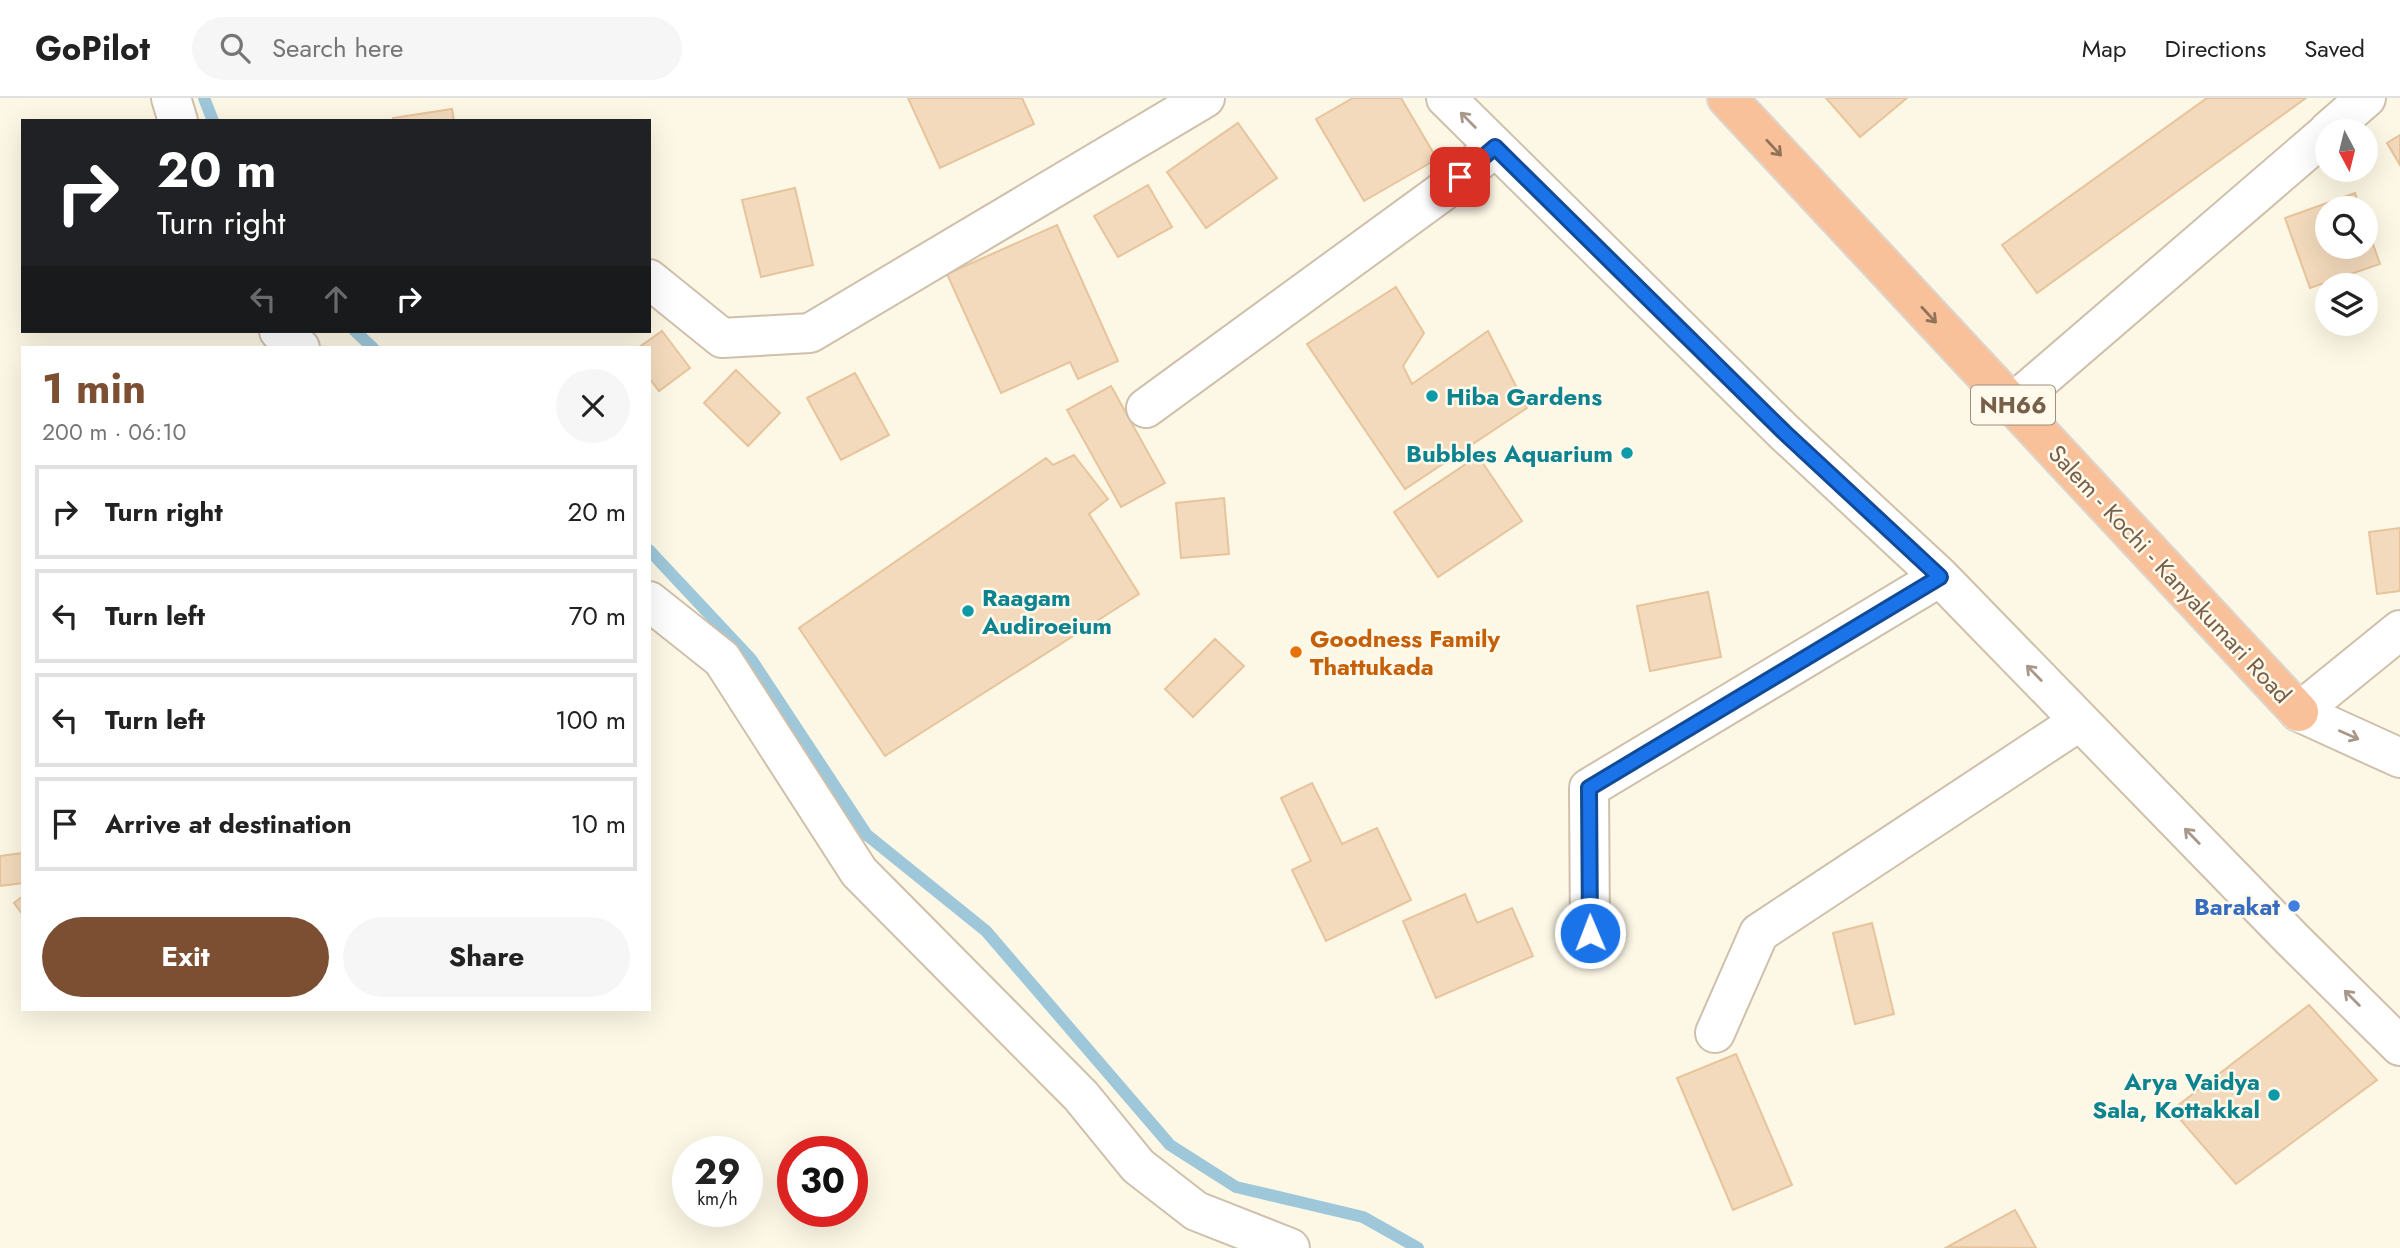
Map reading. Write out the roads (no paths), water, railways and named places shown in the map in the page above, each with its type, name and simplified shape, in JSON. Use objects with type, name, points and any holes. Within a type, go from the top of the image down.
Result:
[{"type":"highway","name":"Salem - Kochi - Kanyakumari Road","points":[[1727,98],[2299,712]]},
{"type":"street","points":[[171,98],[177,119]]},
{"type":"street","points":[[651,281],[722,338],[810,333],[1205,98]]},
{"type":"street","points":[[1446,98],[1784,432],[1940,577],[2292,939],[2400,1046]]},
{"type":"street","points":[[2343,119],[2367,98]]},
{"type":"street","points":[[2012,404],[2315,143]]},
{"type":"street","points":[[1146,408],[1442,192],[1495,147]]},
{"type":"street","points":[[281,333],[298,346]]},
{"type":"street","points":[[1590,933],[1589,788],[1940,577]]},
{"type":"street","points":[[651,603],[722,659],[859,872],[1081,1096],[1138,1166],[1196,1211],[1290,1248]]},
{"type":"street","points":[[2400,630],[2299,712],[2400,758]]},
{"type":"street","points":[[1715,1033],[1759,933],[2080,721]]},
{"type":"waterway","points":[[204,98],[212,119]]},
{"type":"waterway","points":[[357,333],[371,346]]},
{"type":"waterway","points":[[651,552],[751,659],[867,835],[986,931],[1170,1145],[1236,1187],[1363,1217],[1418,1248]]},
{"type":"place","name":"Hiba Gardens","points":[[1432,396]]},
{"type":"place","name":"Bubbles Aquarium","points":[[1627,453]]},
{"type":"place","name":"Raagam Audiroeium","points":[[968,611]]},
{"type":"place","name":"Goodness Family Thattukada","points":[[1296,652]]},
{"type":"place","name":"Barakat","points":[[2294,906]]},
{"type":"place","name":"Arya Vaidya Sala, Kottakkal","points":[[2274,1095]]}]
